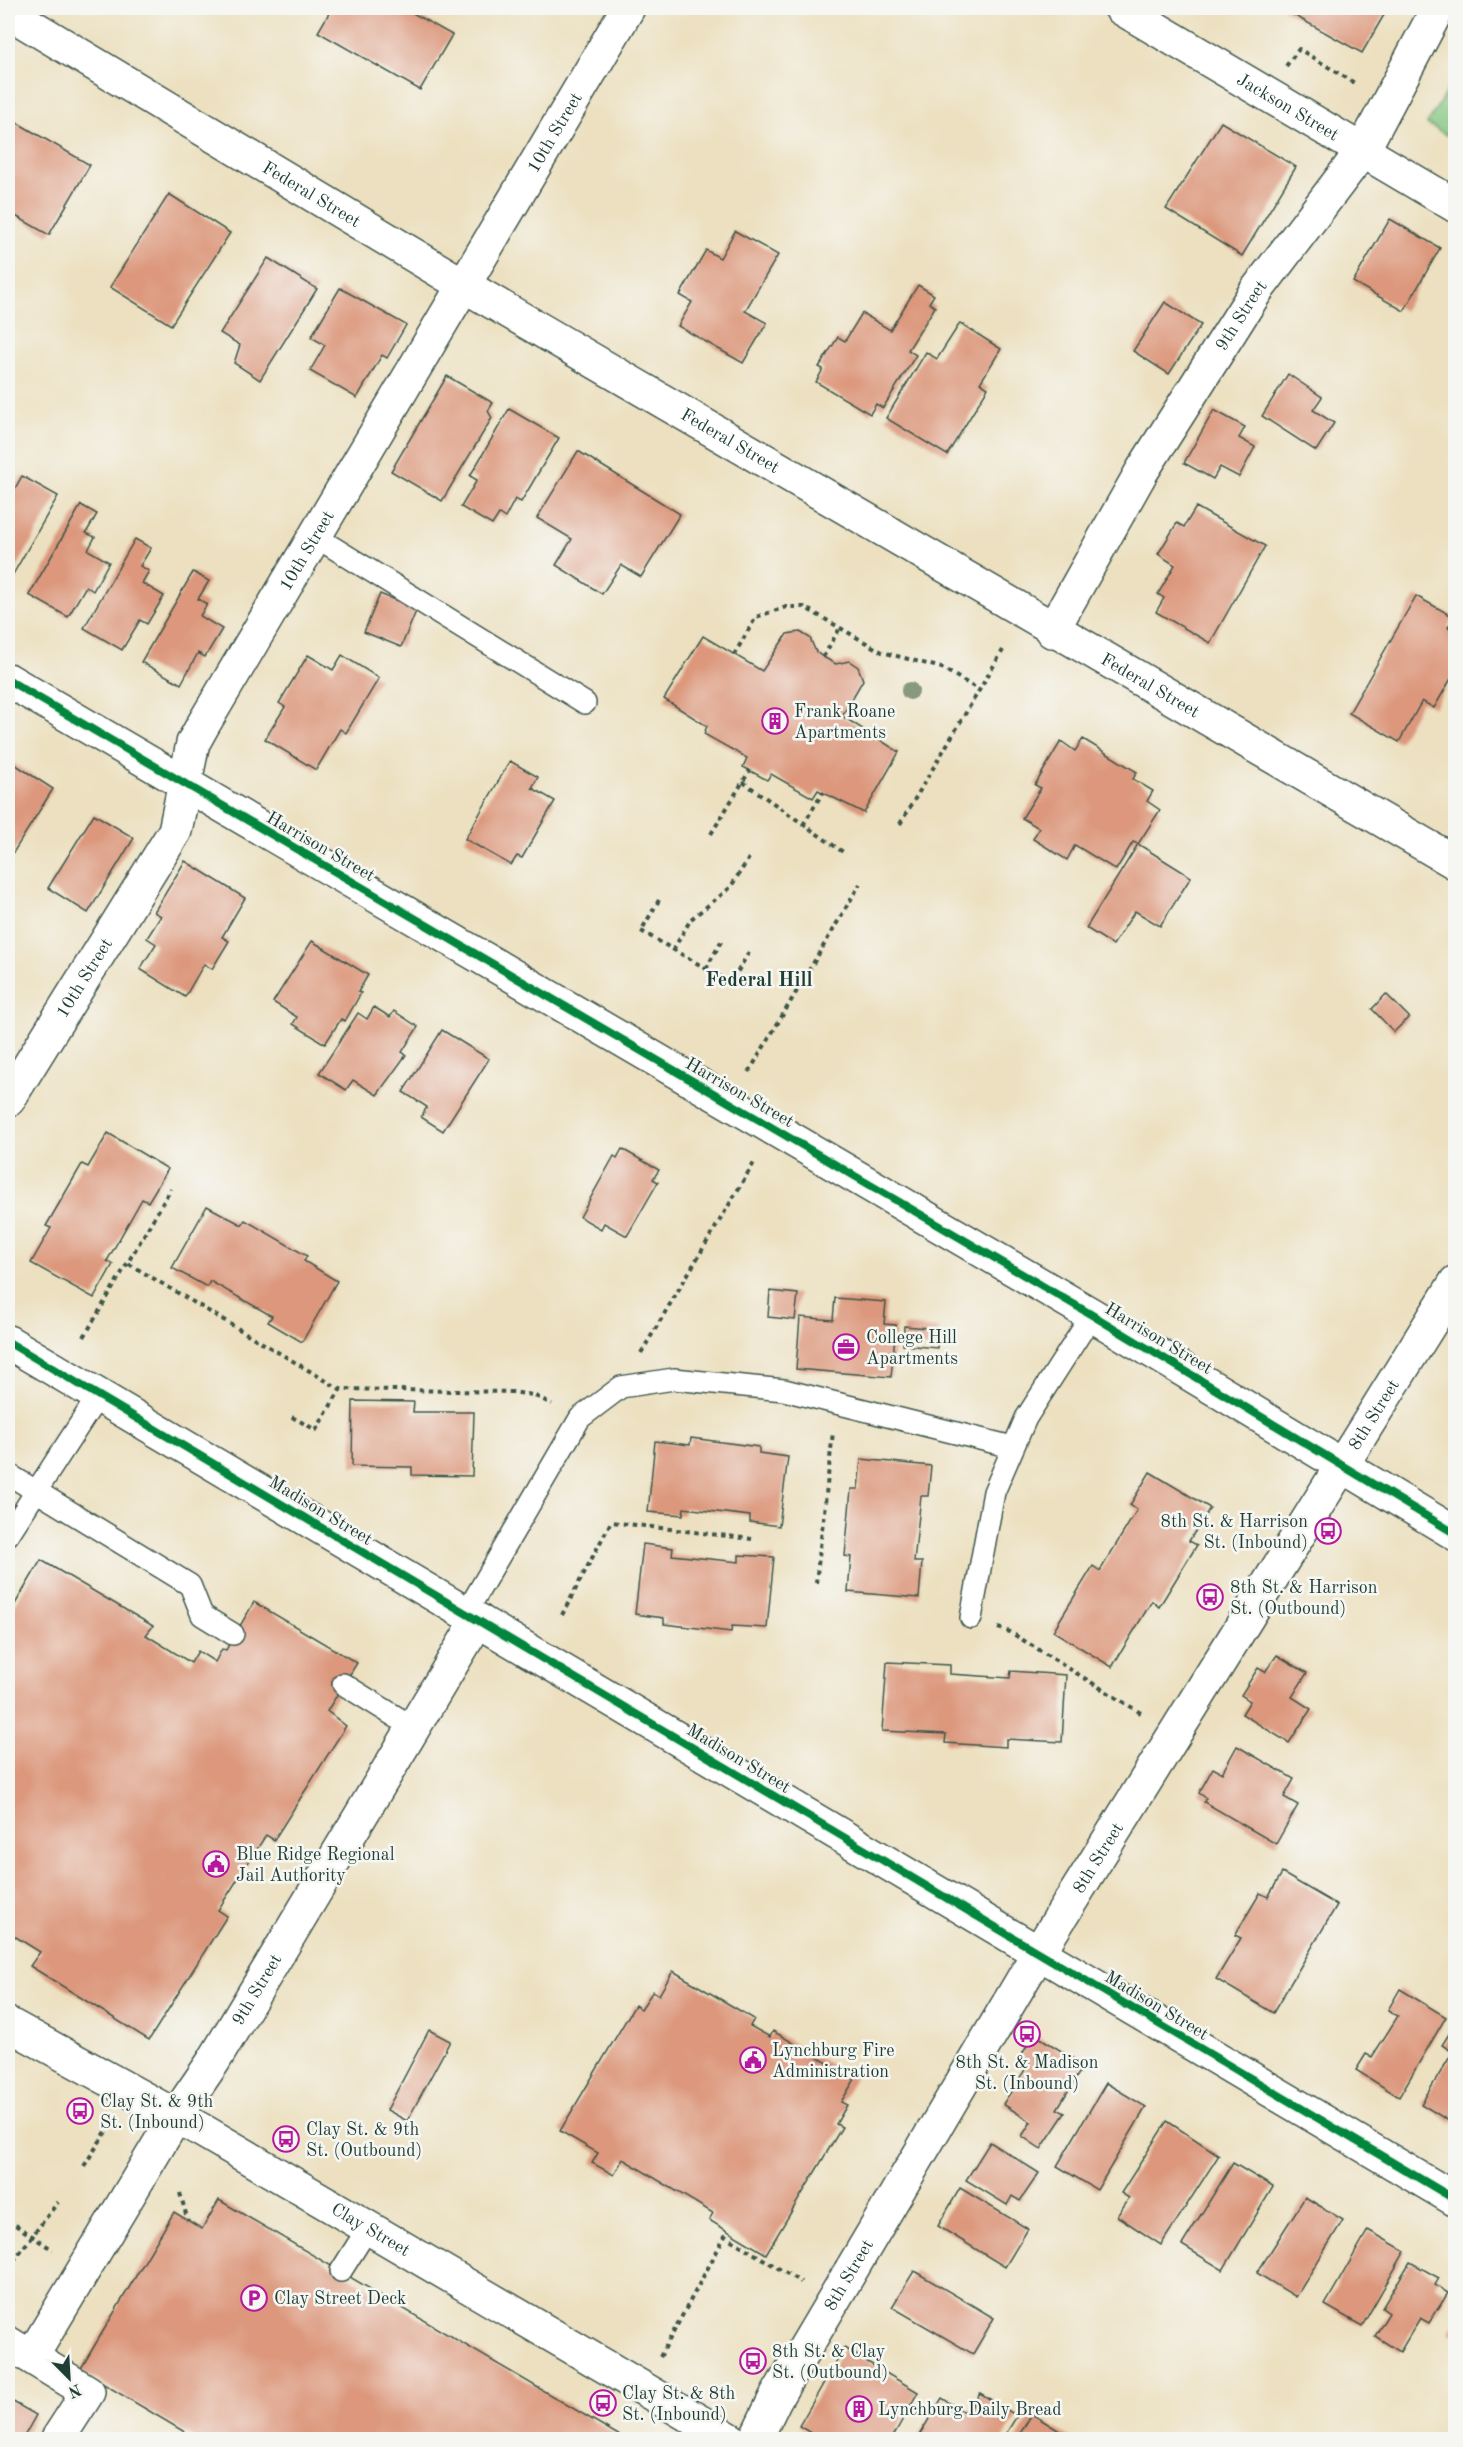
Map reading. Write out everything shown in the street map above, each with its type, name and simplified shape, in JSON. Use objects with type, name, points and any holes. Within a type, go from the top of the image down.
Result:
[{"type":"street","name":"10th Street","points":[[8,1100],[175,831],[194,743],[628,8]]},
{"type":"street","name":"Jackson Street","points":[[1121,8],[1455,206]]},
{"type":"street","name":"9th Street","points":[[1052,631],[1142,471],[1256,291],[1363,150],[1438,8]]},
{"type":"street","name":"Federal Street","points":[[8,12],[465,286],[1052,631],[1455,863]]},
{"type":"street","name":"Harrison Street","points":[[8,680],[1092,1316],[1344,1465],[1455,1534]]},
{"type":"street","name":"8th Street","points":[[755,2439],[775,2399],[1039,1952],[1344,1465],[1455,1282]]},
{"type":"street","name":"Madison Street","points":[[8,1342],[1455,2200]]},
{"type":"street","name":"9th Street","points":[[57,2439],[88,2392],[20,2350],[213,2062],[414,1728],[472,1617]]},
{"type":"street","name":"Clay Street","points":[[8,2024],[176,2116],[731,2439]]},
{"type":"lane","points":[[316,537],[585,703]]},
{"type":"lane","points":[[971,1618],[994,1492],[1026,1418],[1092,1316]]},
{"type":"lane","points":[[472,1617],[580,1418],[621,1387],[674,1379],[784,1390],[867,1413],[1012,1448]]},
{"type":"lane","points":[[8,1535],[98,1396]]},
{"type":"lane","points":[[8,1474],[190,1585],[202,1615],[233,1635]]},
{"type":"lane","points":[[343,1684],[414,1728]]},
{"type":"lane","points":[[340,2271],[368,2228]]},
{"type":"path","points":[[1299,49],[1352,82]]},
{"type":"path","points":[[734,655],[756,617],[786,607],[804,607],[882,652],[942,668],[980,690]]},
{"type":"path","points":[[823,657],[840,628]]},
{"type":"path","points":[[900,824],[1003,650]]},
{"type":"path","points":[[711,834],[750,770]]},
{"type":"path","points":[[743,782],[843,852]]},
{"type":"path","points":[[803,825],[823,792]]},
{"type":"path","points":[[674,950],[691,920],[730,888],[749,858]]},
{"type":"path","points":[[746,1077],[860,884]]},
{"type":"path","points":[[658,900],[641,931],[730,983],[749,952]]},
{"type":"path","points":[[706,969],[723,938]]},
{"type":"path","points":[[663,1314],[756,1160]]},
{"type":"path","points":[[84,1336],[129,1264],[171,1189]]},
{"type":"path","points":[[129,1264],[340,1389],[512,1392],[533,1395],[580,1418]]},
{"type":"path","points":[[292,1417],[316,1430],[340,1389]]},
{"type":"path","points":[[816,1583],[836,1403]]},
{"type":"path","points":[[562,1615],[611,1522],[752,1539]]},
{"type":"path","points":[[971,1618],[1010,1632],[1144,1715]]},
{"type":"path","points":[[84,2166],[111,2124]]},
{"type":"path","points":[[180,2193],[188,2221]]},
{"type":"path","points":[[8,2268],[58,2202]]},
{"type":"path","points":[[8,2220],[55,2252]]},
{"type":"path","points":[[660,2358],[725,2236],[804,2284]]},
{"type":"green space","points":[[1455,77],[1455,140],[1427,124]]},
{"type":"building","points":[[215,8],[229,8],[225,14]]},
{"type":"building","points":[[332,8],[404,8],[452,35],[420,90],[318,32]]},
{"type":"building","points":[[1281,8],[1388,8],[1362,53]]},
{"type":"building","points":[[9,118],[90,165],[49,235],[14,215],[8,226]]},
{"type":"building","points":[[1221,122],[1296,167],[1242,256],[1166,209]]},
{"type":"building","points":[[169,194],[230,233],[171,325],[110,287]]},
{"type":"building","points":[[1390,219],[1440,248],[1404,311],[1353,282]]},
{"type":"building","points":[[735,231],[778,255],[745,311],[767,323],[743,363],[678,326],[692,302],[680,295],[706,250],[720,258]]},
{"type":"building","points":[[268,258],[317,289],[260,380],[234,363],[240,345],[220,333]]},
{"type":"building","points":[[918,285],[934,295],[929,303],[935,307],[908,350],[916,355],[883,408],[876,404],[870,414],[816,382],[823,369],[819,367],[838,337],[845,341],[862,313],[890,330]]},
{"type":"building","points":[[340,288],[406,325],[387,358],[382,355],[357,398],[310,371],[325,345],[311,337]]},
{"type":"building","points":[[1165,302],[1201,325],[1169,374],[1133,351]]},
{"type":"building","points":[[960,323],[1001,349],[980,383],[988,388],[947,455],[886,418],[926,352],[937,359]]},
{"type":"building","points":[[1288,374],[1322,397],[1313,410],[1334,423],[1316,451],[1262,416]]},
{"type":"building","points":[[447,376],[493,403],[488,411],[492,418],[442,501],[391,471]]},
{"type":"building","points":[[509,409],[559,438],[521,502],[515,499],[505,518],[499,514],[492,525],[461,507],[477,480],[470,476]]},
{"type":"building","points":[[1214,410],[1245,427],[1239,438],[1255,447],[1239,477],[1220,467],[1213,479],[1184,463]]},
{"type":"building","points":[[578,451],[680,514],[641,577],[621,565],[602,594],[556,565],[572,539],[537,518]]},
{"type":"building","points":[[22,476],[58,496],[8,583],[8,501]]},
{"type":"building","points":[[81,505],[97,514],[86,533],[95,537],[88,550],[109,562],[93,591],[86,586],[68,617],[29,595]]},
{"type":"building","points":[[1196,507],[1265,546],[1210,643],[1156,612],[1164,598],[1158,594],[1175,565],[1158,554],[1177,523],[1184,527]]},
{"type":"building","points":[[135,539],[151,548],[140,566],[149,571],[142,583],[164,596],[147,624],[140,620],[122,650],[84,628]]},
{"type":"building","points":[[193,572],[209,581],[198,599],[207,604],[200,616],[222,629],[205,657],[198,653],[181,684],[141,662]]},
{"type":"building","points":[[380,594],[417,609],[401,647],[364,632]]},
{"type":"building","points":[[1416,596],[1454,617],[1448,627],[1456,632],[1456,670],[1434,708],[1422,701],[1399,742],[1349,713]]},
{"type":"building","name":"Frank Roane Apartments","points":[[800,632],[810,638],[816,652],[823,657],[836,664],[849,661],[858,667],[863,680],[842,716],[899,752],[864,813],[818,790],[813,798],[771,774],[767,780],[743,767],[747,758],[704,734],[707,726],[664,699],[703,636],[762,671],[787,634]]},
{"type":"building","points":[[308,655],[333,670],[342,655],[379,678],[346,733],[340,729],[316,770],[265,739],[285,707],[279,703]]},
{"type":"building","points":[[1083,739],[1137,772],[1133,779],[1153,791],[1147,801],[1160,810],[1138,844],[1133,842],[1116,870],[1075,845],[1067,860],[1033,839],[1039,828],[1022,818],[1041,788],[1035,785],[1061,741],[1075,751]]},
{"type":"building","points":[[510,761],[538,777],[532,788],[555,801],[522,858],[517,856],[511,865],[465,839]]},
{"type":"building","points":[[13,763],[53,789],[8,861],[8,771]]},
{"type":"building","points":[[94,814],[134,838],[88,913],[48,888]]},
{"type":"building","points":[[1138,844],[1191,877],[1160,926],[1135,911],[1113,945],[1086,928]]},
{"type":"building","points":[[185,861],[245,898],[222,937],[229,941],[212,969],[204,964],[185,997],[140,969],[156,944],[147,938],[161,916],[154,912]]},
{"type":"building","points":[[312,941],[368,975],[345,1021],[341,1019],[325,1044],[293,1024],[297,1017],[273,1002]]},
{"type":"building","points":[[1386,994],[1409,1017],[1394,1032],[1372,1009]]},
{"type":"building","points":[[374,1007],[390,1017],[394,1011],[418,1027],[402,1052],[406,1055],[377,1095],[353,1080],[346,1090],[319,1073],[358,1013],[367,1019]]},
{"type":"building","points":[[442,1030],[489,1059],[443,1131],[421,1117],[427,1107],[403,1092]]},
{"type":"building","points":[[108,1133],[168,1169],[148,1202],[142,1199],[107,1261],[113,1264],[94,1298],[31,1263],[51,1228],[46,1226],[82,1164],[88,1167]]},
{"type":"building","points":[[622,1149],[659,1170],[653,1179],[658,1182],[627,1236],[604,1223],[601,1229],[580,1217],[614,1156],[617,1158]]},
{"type":"building","points":[[207,1206],[242,1225],[245,1220],[307,1256],[304,1261],[337,1281],[302,1342],[268,1322],[272,1316],[210,1281],[207,1287],[172,1268]]},
{"type":"building","points":[[770,1291],[798,1294],[795,1320],[768,1317]]},
{"type":"building","name":"College Hill Apartments","points":[[835,1298],[886,1302],[884,1324],[896,1325],[891,1377],[796,1369],[800,1317],[833,1320]]},
{"type":"building","points":[[904,1326],[939,1329],[937,1348],[903,1345]]},
{"type":"building","points":[[353,1401],[414,1402],[413,1412],[474,1412],[472,1476],[412,1475],[412,1467],[352,1466]]},
{"type":"building","points":[[691,1438],[759,1447],[759,1453],[788,1457],[779,1526],[750,1522],[750,1516],[684,1508],[683,1515],[648,1512],[655,1441],[690,1445]]},
{"type":"building","points":[[861,1459],[931,1466],[928,1496],[921,1496],[914,1562],[922,1562],[919,1598],[848,1592],[851,1557],[845,1556],[851,1489],[858,1489]]},
{"type":"building","points":[[1150,1472],[1210,1508],[1189,1541],[1197,1545],[1159,1607],[1152,1601],[1112,1667],[1053,1631],[1093,1566],[1100,1571],[1137,1510],[1130,1505]]},
{"type":"building","points":[[643,1544],[673,1548],[672,1555],[739,1562],[739,1555],[774,1557],[767,1628],[732,1626],[731,1632],[664,1624],[664,1618],[635,1614]]},
{"type":"building","points":[[41,1560],[153,1626],[146,1635],[191,1663],[198,1651],[215,1662],[222,1649],[226,1650],[254,1602],[357,1663],[327,1711],[346,1726],[274,1840],[266,1835],[218,1910],[227,1916],[149,2040],[30,1966],[40,1952],[8,1932],[8,1616]]},
{"type":"building","points":[[1277,1655],[1307,1673],[1292,1697],[1311,1709],[1289,1743],[1242,1714],[1250,1701],[1241,1695],[1258,1668],[1265,1672]]},
{"type":"building","points":[[887,1662],[950,1665],[950,1674],[1010,1678],[1011,1671],[1066,1675],[1062,1742],[1006,1739],[1006,1747],[945,1743],[946,1734],[882,1731]]},
{"type":"building","points":[[1237,1746],[1294,1779],[1284,1797],[1298,1805],[1276,1844],[1204,1802],[1206,1798],[1199,1793],[1213,1768],[1222,1773]]},
{"type":"building","points":[[1282,1873],[1337,1905],[1273,2013],[1216,1979],[1241,1938],[1235,1935],[1260,1893],[1268,1897]]},
{"type":"building","points":[[673,1971],[754,2019],[750,2026],[770,2037],[773,2031],[855,2079],[841,2102],[847,2105],[836,2124],[842,2127],[766,2254],[709,2220],[713,2213],[623,2159],[614,2175],[592,2163],[598,2153],[560,2131],[635,2005],[641,2009],[653,1991],[659,1995]]},
{"type":"building","points":[[1400,1989],[1446,2017],[1399,2097],[1356,2070],[1366,2054],[1372,2057],[1398,2016],[1388,2010]]},
{"type":"building","points":[[1456,2023],[1456,2116],[1452,2123],[1421,2104],[1453,2052],[1442,2045]]},
{"type":"building","points":[[429,2030],[450,2041],[407,2121],[387,2110]]},
{"type":"building","points":[[1034,2034],[1084,2065],[1057,2109],[1065,2113],[1041,2149],[1022,2136],[1031,2122],[1003,2104],[1030,2062],[1021,2056]]},
{"type":"building","points":[[1106,2083],[1146,2107],[1097,2190],[1057,2166]]},
{"type":"building","points":[[1167,2121],[1219,2155],[1161,2245],[1117,2216],[1129,2198],[1121,2193]]},
{"type":"building","points":[[990,2142],[1039,2173],[1020,2201],[1012,2196],[1007,2205],[966,2180]]},
{"type":"building","points":[[1233,2163],[1273,2187],[1223,2270],[1182,2245]]},
{"type":"building","points":[[960,2188],[1028,2229],[1005,2267],[938,2226]]},
{"type":"building","points":[[1305,2197],[1343,2220],[1296,2297],[1257,2273]]},
{"type":"building","name":"Clay Street Deck","points":[[219,2200],[627,2440],[198,2440],[80,2370],[174,2212],[202,2229]]},
{"type":"building","points":[[1368,2230],[1405,2251],[1362,2326],[1325,2305]]},
{"type":"building","points":[[1410,2262],[1439,2278],[1435,2285],[1448,2293],[1429,2323],[1420,2318],[1400,2352],[1375,2336],[1389,2313],[1382,2308]]},
{"type":"building","points":[[914,2271],[994,2318],[973,2354],[892,2307]]},
{"type":"building","points":[[1456,2321],[1456,2336],[1449,2332]]},
{"type":"building","name":"Lynchburg Daily Bread","points":[[844,2348],[918,2392],[891,2440],[822,2440],[799,2426]]},
{"type":"building","points":[[980,2393],[1017,2416],[1002,2440],[916,2440],[942,2398],[967,2414]]},
{"type":"building","points":[[8,2399],[36,2415],[22,2440],[8,2440]]},
{"type":"building","points":[[1032,2414],[1074,2440],[1016,2440]]},
{"type":"cycle path","points":[[8,680],[1092,1315],[1456,1534]]},
{"type":"cycle path","points":[[8,1342],[1456,2200]]},
{"type":"place","name":"Frank Roane Apartments","points":[[775,721]]},
{"type":"place","name":"College Hill Apartments","points":[[846,1347]]},
{"type":"place","name":"8th St. & Harrison St. (Inbound)","points":[[1328,1531]]},
{"type":"place","name":"8th St. & Harrison St. (Outbound)","points":[[1210,1597]]},
{"type":"place","name":"Blue Ridge Regional Jail Authority","points":[[216,1864]]},
{"type":"place","name":"8th St. & Madison St. (Inbound)","points":[[1027,2034]]},
{"type":"place","name":"Lynchburg Fire Administration","points":[[753,2060]]},
{"type":"place","name":"Clay St. & 9th St. (Inbound)","points":[[80,2111]]},
{"type":"place","name":"Clay St. & 9th St. (Outbound)","points":[[286,2139]]},
{"type":"place","name":"Clay Street Deck","points":[[254,2298]]},
{"type":"place","name":"8th St. & Clay St. (Outbound)","points":[[753,2361]]},
{"type":"place","name":"Clay St. & 8th St. (Inbound)","points":[[603,2403]]},
{"type":"place","name":"Lynchburg Daily Bread","points":[[859,2409]]},
{"type":"district","name":"Federal Hill","points":[[759,979]]}]
